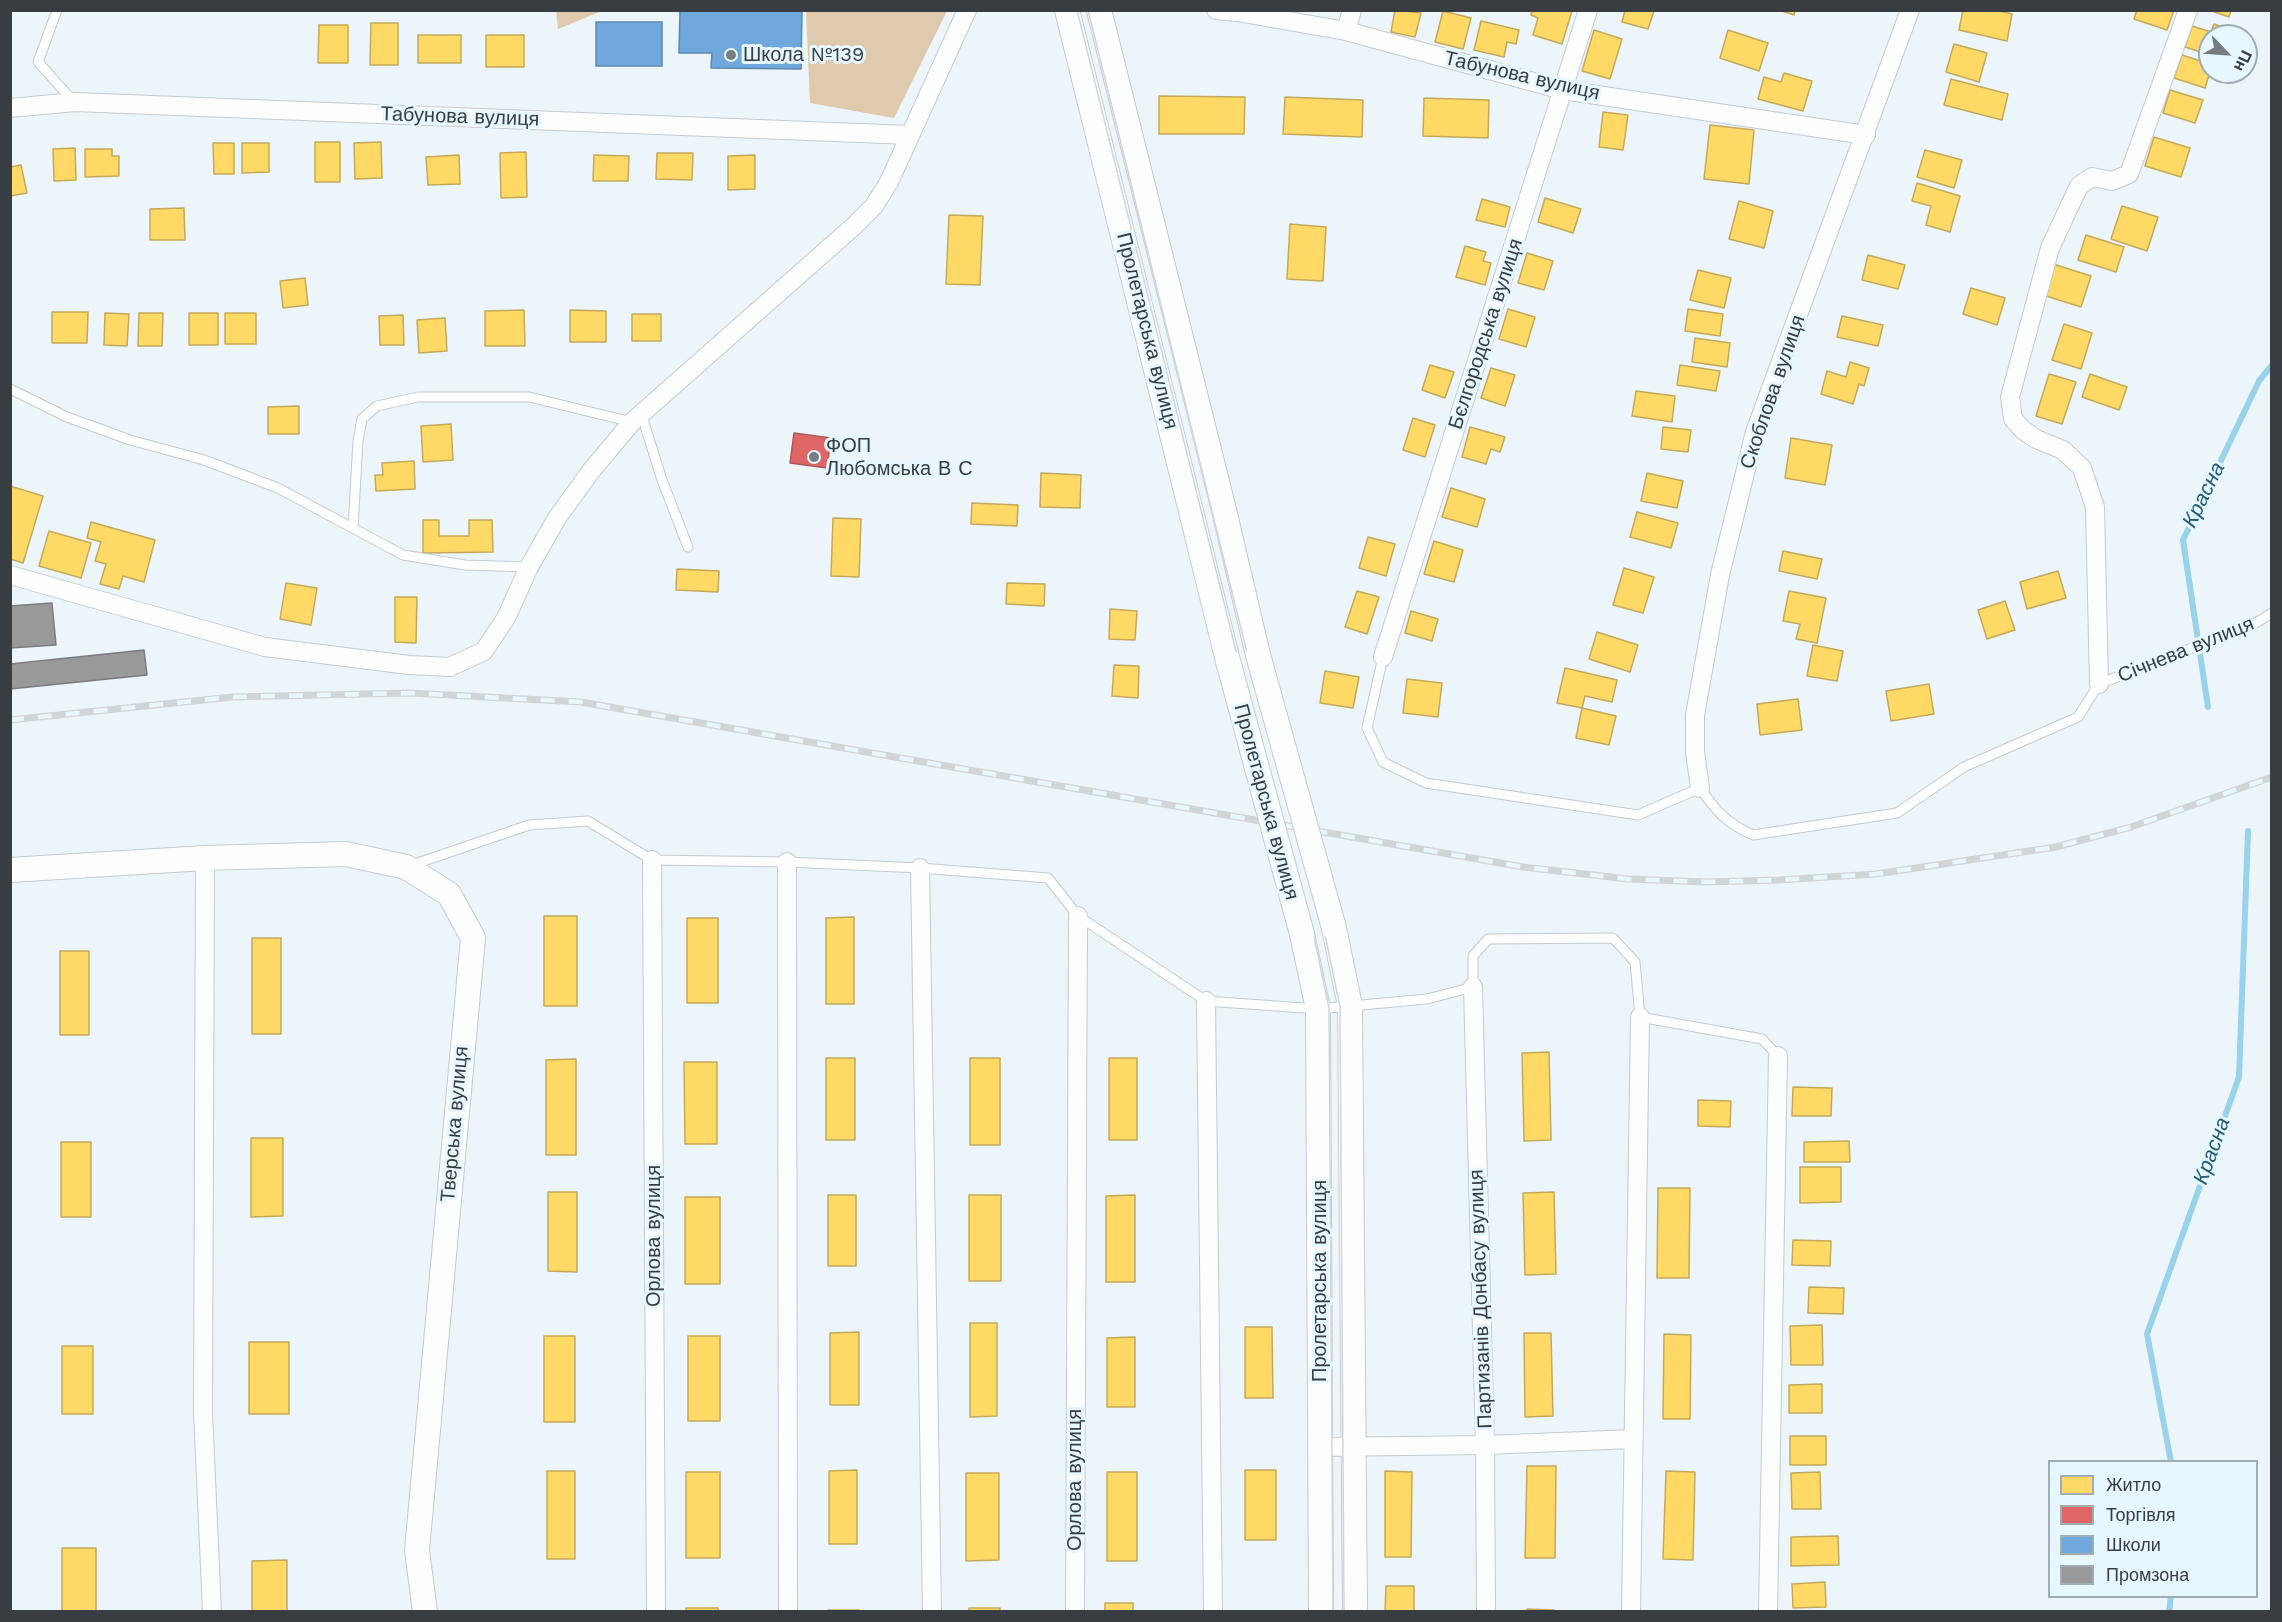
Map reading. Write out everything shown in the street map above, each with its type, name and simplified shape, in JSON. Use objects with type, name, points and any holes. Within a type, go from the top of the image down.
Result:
[{"type":"main road","name":"Пролетарська вулиця","points":[[1066,10],[1228,661],[1302,934],[1318,1009],[1322,1611]]},
{"type":"main road","name":"Пролетарська вулиця","points":[[1099,10],[1258,655],[1334,928],[1350,1006],[1355,1611]]},
{"type":"main road","name":"Тверська вулиця","points":[[10,870],[205,858],[346,854],[406,867],[449,894],[473,938],[417,1550],[425,1611]]},
{"type":"street","points":[[10,575],[265,646],[409,665],[450,667],[484,651],[506,618],[557,518],[591,471],[636,418],[874,206],[889,182],[967,10]]},
{"type":"street","name":"Табунова вулиця","points":[[1216,10],[1346,31],[1563,90],[1866,135]]},
{"type":"street","points":[[1346,31],[1352,10]]},
{"type":"street","name":"Бєлгородська вулиця","points":[[1383,657],[1588,10]]},
{"type":"street","name":"Скоблова вулиця","points":[[1700,788],[1695,752],[1695,715],[1720,575],[1755,432],[1910,10]]},
{"type":"street","points":[[2099,684],[2095,507],[2082,468],[2063,450],[2036,439],[2023,430],[2013,419],[2010,397],[2050,248],[2079,186],[2092,177],[2112,181],[2129,174],[2188,10]]},
{"type":"street","name":"Табунова вулиця","points":[[10,108],[75,102],[910,135]]},
{"type":"street","points":[[205,858],[204,1412],[212,1611]]},
{"type":"street","name":"Орлова вулиця","points":[[652,860],[656,1611]]},
{"type":"street","points":[[787,862],[788,1611]]},
{"type":"street","points":[[920,868],[932,1611]]},
{"type":"street","name":"Орлова вулиця","points":[[1075,1611],[1078,916]]},
{"type":"street","name":"Партизанів Донбасу вулиця","points":[[1473,987],[1485,1445],[1486,1611]]},
{"type":"street","points":[[1206,1001],[1213,1611]]},
{"type":"street","points":[[1631,1611],[1640,1017]]},
{"type":"street","points":[[1768,1611],[1778,1056]]},
{"type":"street","points":[[1321,1447],[1485,1445],[1633,1439]]},
{"type":"lane","points":[[57,10],[38,62],[75,102]]},
{"type":"lane","points":[[10,389],[67,417],[130,440],[204,460],[278,488],[403,555],[465,565],[530,567]]},
{"type":"lane","points":[[353,528],[358,441],[362,419],[377,406],[418,397],[529,397],[636,418],[688,547]]},
{"type":"lane","name":"Січнева вулиця","points":[[2099,684],[2254,624],[2271,613]]},
{"type":"lane","points":[[1383,657],[1367,728],[1383,762],[1426,783],[1638,815],[1700,788],[1718,813],[1734,826],[1753,835],[1897,813],[1964,767],[2078,717],[2099,684]]},
{"type":"lane","points":[[406,867],[530,825],[588,821],[652,860],[787,862],[920,868],[1048,878],[1078,916],[1206,1001],[1318,1009],[1427,999],[1473,987],[1473,956],[1488,939],[1613,938],[1635,962],[1640,1017],[1762,1039],[1778,1056]]},
{"type":"shaded area","points":[[556,10],[602,11],[558,29]]},
{"type":"shaded area","points":[[806,10],[947,11],[894,118],[810,103]]},
{"type":"building: Житло","points":[[1395,10],[1421,13],[1415,37],[1391,32]]},
{"type":"building: Житло","points":[[1532,10],[1572,11],[1562,44],[1533,35],[1538,18],[1531,15]]},
{"type":"building: Житло","points":[[1625,10],[1654,11],[1648,29],[1622,22]]},
{"type":"building: Житло","points":[[1779,10],[1795,10],[1794,15]]},
{"type":"building: Житло","points":[[1963,10],[1995,10],[2012,14],[2007,41],[1959,30]]},
{"type":"building: Житло","points":[[2137,10],[2174,10],[2167,30],[2134,19]]},
{"type":"building: Житло","points":[[2209,10],[2231,10],[2229,17]]},
{"type":"building: Житло","points":[[1443,11],[1471,18],[1463,49],[1435,42]]},
{"type":"building: Житло","points":[[1481,21],[1519,30],[1516,44],[1507,42],[1504,57],[1474,50]]},
{"type":"building: Житло","points":[[371,23],[398,23],[398,65],[370,65]]},
{"type":"building: Житло","points":[[319,25],[348,25],[348,63],[318,63]]},
{"type":"building: Житло","points":[[2192,26],[2198,28],[2198,51],[2185,47]]},
{"type":"building: Житло","points":[[1594,30],[1622,39],[1610,79],[1582,71]]},
{"type":"building: Житло","points":[[1728,30],[1768,43],[1759,71],[1720,58]]},
{"type":"building: Житло","points":[[418,35],[461,35],[461,63],[418,63]]},
{"type":"building: Житло","points":[[486,35],[524,35],[524,67],[486,67]]},
{"type":"building: Житло","points":[[1954,44],[1987,53],[1979,82],[1946,72]]},
{"type":"building: Житло","points":[[2182,55],[2198,60],[2198,84],[2206,84],[2205,88],[2174,78]]},
{"type":"building: Житло","points":[[1784,73],[1812,81],[1803,111],[1758,99],[1764,77],[1781,82]]},
{"type":"building: Житло","points":[[1951,79],[2008,94],[2002,120],[1944,105]]},
{"type":"building: Житло","points":[[2170,90],[2203,100],[2195,123],[2163,113]]},
{"type":"building: Житло","points":[[1159,96],[1245,97],[1244,134],[1159,134]]},
{"type":"building: Житло","points":[[1285,97],[1363,100],[1362,137],[1283,134]]},
{"type":"building: Житло","points":[[1424,98],[1489,100],[1488,138],[1423,136]]},
{"type":"building: Житло","points":[[1603,112],[1628,115],[1623,150],[1599,147]]},
{"type":"building: Житло","points":[[1710,125],[1754,130],[1749,184],[1704,179]]},
{"type":"building: Житло","points":[[2154,137],[2190,148],[2181,177],[2145,166]]},
{"type":"building: Житло","points":[[315,142],[340,142],[340,182],[315,182]]},
{"type":"building: Житло","points":[[381,142],[382,178],[355,179],[354,143]]},
{"type":"building: Житло","points":[[213,143],[234,143],[234,174],[214,174]]},
{"type":"building: Житло","points":[[242,143],[269,143],[269,172],[242,173]]},
{"type":"building: Житло","points":[[75,148],[76,180],[54,181],[53,149]]},
{"type":"building: Житло","points":[[85,149],[112,149],[112,156],[119,156],[119,176],[85,177]]},
{"type":"building: Житло","points":[[1925,150],[1962,160],[1954,188],[1917,177]]},
{"type":"building: Житло","points":[[526,152],[527,197],[501,198],[500,153]]},
{"type":"building: Житло","points":[[657,153],[693,153],[692,180],[656,179]]},
{"type":"building: Житло","points":[[459,155],[460,184],[428,185],[426,157]]},
{"type":"building: Житло","points":[[594,155],[629,156],[628,181],[593,181]]},
{"type":"building: Житло","points":[[755,155],[755,189],[728,190],[728,156]]},
{"type":"building: Житло","points":[[21,165],[27,193],[10,196],[10,167]]},
{"type":"building: Житло","points":[[1917,183],[1960,196],[1950,232],[1926,225],[1931,206],[1912,201]]},
{"type":"building: Житло","points":[[1545,198],[1581,209],[1573,233],[1538,222]]},
{"type":"building: Житло","points":[[1482,199],[1510,207],[1505,227],[1476,220]]},
{"type":"building: Житло","points":[[1739,201],[1773,211],[1764,248],[1729,239]]},
{"type":"building: Житло","points":[[2122,206],[2158,217],[2147,251],[2111,239]]},
{"type":"building: Житло","points":[[184,208],[185,240],[150,240],[150,209]]},
{"type":"building: Житло","points":[[949,215],[983,216],[980,285],[946,284]]},
{"type":"building: Житло","points":[[1290,224],[1326,227],[1323,281],[1287,279]]},
{"type":"building: Житло","points":[[2086,235],[2124,247],[2116,272],[2078,260]]},
{"type":"building: Житло","points":[[1465,246],[1486,252],[1483,261],[1491,263],[1485,285],[1456,277]]},
{"type":"building: Житло","points":[[1527,253],[1553,261],[1544,290],[1518,283]]},
{"type":"building: Житло","points":[[1868,255],[1905,265],[1898,289],[1862,280]]},
{"type":"building: Житло","points":[[2053,264],[2091,276],[2081,307],[2043,295]]},
{"type":"building: Житло","points":[[1698,270],[1731,278],[1724,308],[1690,300]]},
{"type":"building: Житло","points":[[305,278],[308,305],[283,308],[280,281]]},
{"type":"building: Житло","points":[[1971,288],[2005,298],[1997,325],[1963,314]]},
{"type":"building: Житло","points":[[1508,309],[1535,317],[1526,347],[1499,339]]},
{"type":"building: Житло","points":[[1688,309],[1723,314],[1720,336],[1685,331]]},
{"type":"building: Житло","points":[[524,310],[525,346],[485,346],[485,311]]},
{"type":"building: Житло","points":[[570,310],[606,311],[606,342],[570,342]]},
{"type":"building: Житло","points":[[52,312],[88,312],[87,343],[52,343]]},
{"type":"building: Житло","points":[[105,313],[129,314],[127,346],[104,345]]},
{"type":"building: Житло","points":[[139,313],[163,313],[162,346],[138,346]]},
{"type":"building: Житло","points":[[189,313],[218,313],[218,345],[189,345]]},
{"type":"building: Житло","points":[[225,313],[256,313],[256,344],[225,344]]},
{"type":"building: Житло","points":[[632,314],[661,314],[661,341],[632,341]]},
{"type":"building: Житло","points":[[403,315],[404,345],[380,345],[379,316]]},
{"type":"building: Житло","points":[[1842,316],[1883,325],[1878,346],[1837,337]]},
{"type":"building: Житло","points":[[445,318],[447,351],[419,353],[417,320]]},
{"type":"building: Житло","points":[[2064,324],[2092,333],[2081,369],[2052,360]]},
{"type":"building: Житло","points":[[1695,338],[1730,343],[1727,367],[1692,362]]},
{"type":"building: Житло","points":[[1850,362],[1869,368],[1864,386],[1859,384],[1853,404],[1821,394],[1827,371],[1846,377]]},
{"type":"building: Житло","points":[[1430,365],[1454,372],[1445,398],[1422,390]]},
{"type":"building: Житло","points":[[1680,365],[1720,371],[1716,391],[1677,385]]},
{"type":"building: Житло","points":[[1491,368],[1515,375],[1505,406],[1481,398]]},
{"type":"building: Житло","points":[[2049,374],[2076,382],[2062,424],[2036,416]]},
{"type":"building: Житло","points":[[2090,374],[2127,387],[2119,410],[2082,397]]},
{"type":"building: Житло","points":[[1636,391],[1675,396],[1672,422],[1632,416]]},
{"type":"building: Житло","points":[[299,406],[299,434],[268,434],[268,407]]},
{"type":"building: Житло","points":[[1413,418],[1435,425],[1425,457],[1403,450]]},
{"type":"building: Житло","points":[[451,424],[453,460],[423,462],[421,426]]},
{"type":"building: Житло","points":[[1470,427],[1505,437],[1500,452],[1491,449],[1486,464],[1462,457]]},
{"type":"building: Житло","points":[[1663,427],[1691,430],[1688,452],[1661,449]]},
{"type":"building: Житло","points":[[1791,438],[1832,445],[1825,485],[1785,478]]},
{"type":"building: Житло","points":[[414,461],[415,489],[376,491],[375,475],[383,475],[382,463]]},
{"type":"building: Житло","points":[[1041,473],[1081,475],[1080,508],[1040,507]]},
{"type":"building: Житло","points":[[1647,473],[1683,481],[1677,508],[1641,501]]},
{"type":"building: Житло","points":[[10,486],[43,496],[23,563],[10,559]]},
{"type":"building: Житло","points":[[1451,488],[1485,499],[1477,527],[1442,517]]},
{"type":"building: Житло","points":[[972,503],[1018,505],[1017,526],[971,524]]},
{"type":"building: Житло","points":[[1637,512],[1678,523],[1671,548],[1630,537]]},
{"type":"building: Житло","points":[[833,518],[861,519],[859,577],[831,576]]},
{"type":"building: Житло","points":[[423,520],[439,520],[439,536],[469,536],[469,520],[492,520],[493,552],[423,553]]},
{"type":"building: Житло","points":[[91,522],[155,540],[144,582],[123,576],[119,589],[100,584],[106,564],[95,561],[101,542],[87,538]]},
{"type":"building: Житло","points":[[49,531],[91,543],[81,578],[39,566]]},
{"type":"building: Житло","points":[[1368,537],[1395,544],[1386,576],[1359,568]]},
{"type":"building: Житло","points":[[1434,541],[1463,550],[1454,582],[1424,574]]},
{"type":"building: Житло","points":[[1783,551],[1822,559],[1817,579],[1779,571]]},
{"type":"building: Житло","points":[[1624,568],[1654,577],[1643,613],[1613,605]]},
{"type":"building: Житло","points":[[677,569],[719,571],[718,592],[676,590]]},
{"type":"building: Житло","points":[[2058,571],[2066,598],[2027,609],[2020,582]]},
{"type":"building: Житло","points":[[286,583],[317,588],[311,625],[280,619]]},
{"type":"building: Житло","points":[[1007,583],[1045,584],[1044,606],[1006,604]]},
{"type":"building: Житло","points":[[1357,591],[1379,597],[1367,634],[1345,627]]},
{"type":"building: Житло","points":[[1789,591],[1826,598],[1817,643],[1796,639],[1800,624],[1783,621]]},
{"type":"building: Житло","points":[[395,597],[417,597],[416,643],[395,642]]},
{"type":"building: Житло","points":[[2005,601],[2015,630],[1987,639],[1978,610]]},
{"type":"building: Житло","points":[[1110,609],[1137,611],[1135,640],[1109,639]]},
{"type":"building: Житло","points":[[1411,611],[1438,619],[1432,641],[1405,633]]},
{"type":"building: Житло","points":[[1597,632],[1638,645],[1630,672],[1589,659]]},
{"type":"building: Житло","points":[[1813,645],[1843,651],[1837,681],[1807,676]]},
{"type":"building: Житло","points":[[1114,665],[1139,666],[1138,698],[1112,696]]},
{"type":"building: Житло","points":[[1565,668],[1617,680],[1612,702],[1585,696],[1582,708],[1557,703]]},
{"type":"building: Житло","points":[[1325,671],[1359,677],[1353,708],[1320,703]]},
{"type":"building: Житло","points":[[1407,679],[1442,683],[1438,717],[1403,713]]},
{"type":"building: Житло","points":[[1929,684],[1934,714],[1891,721],[1886,691]]},
{"type":"building: Житло","points":[[1798,699],[1802,730],[1760,735],[1757,704]]},
{"type":"building: Житло","points":[[1582,708],[1616,716],[1609,745],[1576,738]]},
{"type":"building: Житло","points":[[544,916],[577,916],[577,1006],[544,1006]]},
{"type":"building: Житло","points":[[854,917],[854,1004],[826,1004],[826,918]]},
{"type":"building: Житло","points":[[687,918],[718,918],[718,1003],[687,1003]]},
{"type":"building: Житло","points":[[252,938],[281,938],[281,1034],[252,1034]]},
{"type":"building: Житло","points":[[60,951],[89,951],[89,1035],[60,1035]]},
{"type":"building: Житло","points":[[1549,1052],[1551,1140],[1524,1141],[1522,1053]]},
{"type":"building: Житло","points":[[826,1058],[855,1058],[855,1140],[826,1140]]},
{"type":"building: Житло","points":[[970,1058],[1000,1058],[1000,1145],[970,1145]]},
{"type":"building: Житло","points":[[1109,1058],[1137,1058],[1137,1140],[1109,1140]]},
{"type":"building: Житло","points":[[576,1059],[576,1155],[546,1155],[546,1060]]},
{"type":"building: Житло","points":[[684,1062],[717,1062],[717,1144],[685,1144]]},
{"type":"building: Житло","points":[[1793,1087],[1832,1088],[1831,1116],[1792,1116]]},
{"type":"building: Житло","points":[[1698,1100],[1731,1101],[1730,1127],[1698,1126]]},
{"type":"building: Житло","points":[[251,1138],[283,1138],[283,1216],[251,1217]]},
{"type":"building: Житло","points":[[1849,1141],[1850,1162],[1804,1162],[1804,1142]]},
{"type":"building: Житло","points":[[61,1142],[91,1142],[91,1217],[61,1217]]},
{"type":"building: Житло","points":[[1800,1167],[1841,1167],[1841,1202],[1800,1203]]},
{"type":"building: Житло","points":[[1658,1188],[1690,1188],[1689,1278],[1657,1278]]},
{"type":"building: Житло","points":[[548,1192],[577,1192],[577,1272],[548,1271]]},
{"type":"building: Житло","points":[[1554,1192],[1556,1274],[1525,1275],[1523,1193]]},
{"type":"building: Житло","points":[[828,1195],[856,1195],[856,1266],[828,1266]]},
{"type":"building: Житло","points":[[969,1195],[1001,1195],[1001,1281],[969,1281]]},
{"type":"building: Житло","points":[[1135,1195],[1135,1282],[1106,1282],[1106,1196]]},
{"type":"building: Житло","points":[[685,1197],[720,1197],[720,1284],[685,1284]]},
{"type":"building: Житло","points":[[1793,1240],[1831,1241],[1830,1266],[1792,1265]]},
{"type":"building: Житло","points":[[1809,1287],[1844,1288],[1843,1314],[1808,1313]]},
{"type":"building: Житло","points":[[970,1323],[997,1323],[997,1416],[970,1417]]},
{"type":"building: Житло","points":[[1822,1325],[1823,1365],[1791,1365],[1790,1326]]},
{"type":"building: Житло","points":[[1245,1327],[1272,1327],[1273,1398],[1245,1398]]},
{"type":"building: Житло","points":[[859,1332],[859,1405],[830,1405],[830,1333]]},
{"type":"building: Житло","points":[[1524,1333],[1551,1333],[1553,1416],[1525,1417]]},
{"type":"building: Житло","points":[[1664,1334],[1691,1335],[1690,1419],[1663,1419]]},
{"type":"building: Житло","points":[[544,1336],[575,1336],[575,1422],[544,1422]]},
{"type":"building: Житло","points":[[688,1336],[720,1336],[720,1421],[688,1421]]},
{"type":"building: Житло","points":[[1135,1337],[1135,1407],[1107,1407],[1107,1338]]},
{"type":"building: Житло","points":[[249,1342],[289,1342],[289,1414],[249,1414]]},
{"type":"building: Житло","points":[[62,1346],[93,1346],[93,1414],[62,1414]]},
{"type":"building: Житло","points":[[1822,1384],[1822,1413],[1789,1413],[1789,1385]]},
{"type":"building: Житло","points":[[1790,1436],[1826,1436],[1826,1465],[1790,1465]]},
{"type":"building: Житло","points":[[1527,1466],[1556,1466],[1555,1558],[1525,1558]]},
{"type":"building: Житло","points":[[857,1470],[857,1544],[829,1544],[829,1471]]},
{"type":"building: Житло","points":[[1245,1470],[1276,1470],[1276,1540],[1245,1540]]},
{"type":"building: Житло","points":[[547,1471],[575,1471],[575,1559],[547,1559]]},
{"type":"building: Житло","points":[[1385,1471],[1412,1472],[1411,1557],[1385,1557]]},
{"type":"building: Житло","points":[[1666,1471],[1695,1472],[1693,1560],[1663,1559]]},
{"type":"building: Житло","points":[[686,1472],[720,1472],[720,1558],[686,1558]]},
{"type":"building: Житло","points":[[1107,1472],[1137,1472],[1137,1561],[1107,1561]]},
{"type":"building: Житло","points":[[1820,1472],[1821,1509],[1792,1509],[1791,1473]]},
{"type":"building: Житло","points":[[966,1473],[999,1473],[999,1560],[966,1561]]},
{"type":"building: Житло","points":[[1838,1536],[1839,1565],[1791,1566],[1791,1537]]},
{"type":"building: Житло","points":[[62,1548],[96,1548],[96,1612],[62,1612]]},
{"type":"building: Житло","points":[[287,1560],[287,1612],[252,1612],[252,1561]]},
{"type":"building: Житло","points":[[1825,1582],[1826,1607],[1793,1608],[1792,1584]]},
{"type":"building: Житло","points":[[1386,1586],[1414,1586],[1414,1612],[1385,1612]]},
{"type":"building: Житло","points":[[1105,1603],[1133,1603],[1133,1612],[1105,1612]]},
{"type":"building: Житло","points":[[686,1608],[718,1608],[718,1612],[686,1612]]},
{"type":"building: Житло","points":[[969,1608],[1000,1608],[1000,1612],[969,1612]]},
{"type":"building: Житло","points":[[1527,1609],[1554,1610],[1554,1612],[1527,1612]]},
{"type":"building: Житло","points":[[828,1610],[859,1610],[859,1612],[828,1612]]},
{"type":"building: Торгівля","points":[[794,433],[831,438],[827,468],[790,463]]},
{"type":"building: Школи","points":[[680,10],[802,10],[801,69],[711,68],[712,53],[679,53]]},
{"type":"building: Школи","points":[[596,22],[662,22],[662,66],[596,66]]},
{"type":"building: Промзона","points":[[52,603],[56,645],[10,648],[10,606]]},
{"type":"building: Промзона","points":[[144,650],[147,675],[10,689],[10,664]]},
{"type":"waterway","name":"Красна","points":[[2208,707],[2183,540],[2259,381],[2272,365]]},
{"type":"waterway","name":"Красна","points":[[2171,1460],[2147,1334],[2239,1077],[2248,831]]},
{"type":"waterway","name":"Красна","points":[[2169,1612],[2171,1598]]},
{"type":"tram line","points":[[1077,10],[1238,659],[1313,932],[1329,1008],[1333,1612]]},
{"type":"tram line","points":[[1088,10],[1248,657],[1324,930],[1340,1007],[1344,1612]]},
{"type":"railway","points":[[10,720],[232,697],[410,693],[581,702],[1523,867],[1628,879],[1706,882],[1876,874],[2056,847],[2131,827],[2272,777]]},
{"type":"place","name":"Школа №139","points":[[731,55]]},
{"type":"place","name":"ФОП Любомська В С","points":[[814,457]]}]
